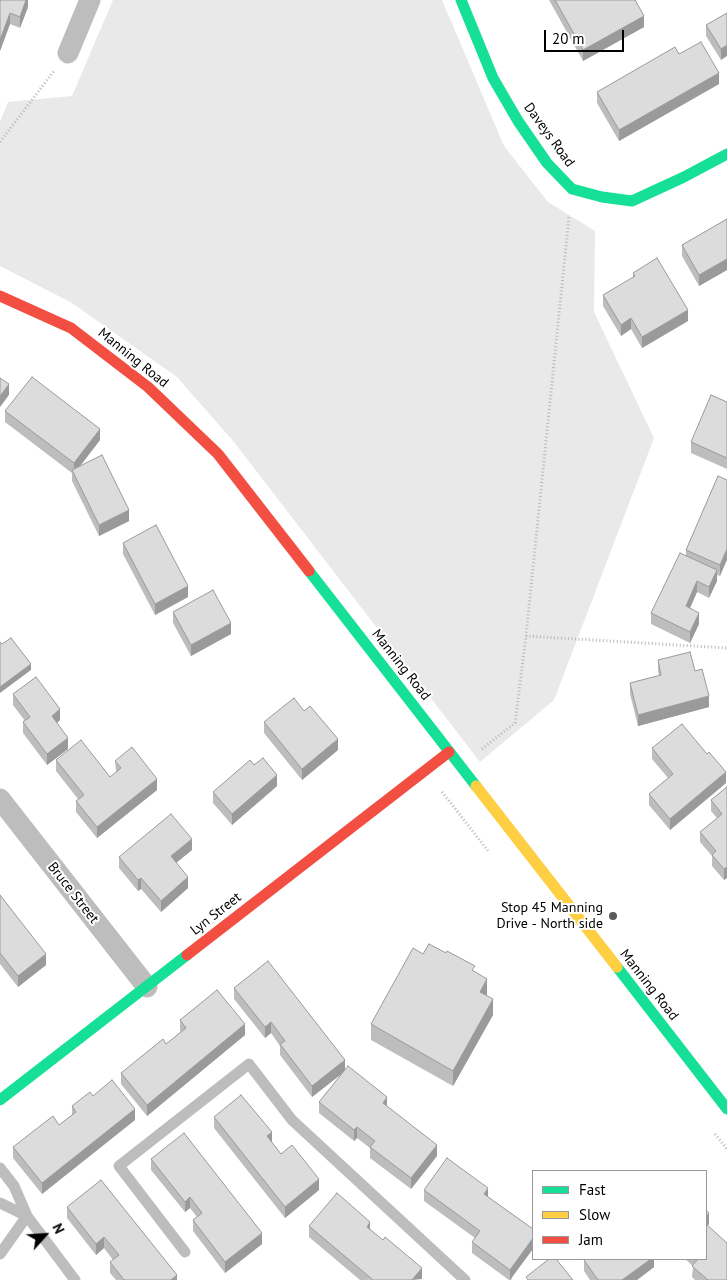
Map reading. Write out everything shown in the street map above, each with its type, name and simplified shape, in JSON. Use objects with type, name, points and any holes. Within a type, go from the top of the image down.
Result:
[{"type":"street","points":[[68,53],[90,0]]},
{"type":"street","name":"Daveys Road","points":[[461,0],[493,78],[518,122],[547,163],[572,189],[602,197],[632,201],[684,177],[727,154]]},
{"type":"street","name":"Manning Road","points":[[0,296],[71,328],[148,387],[218,454],[727,1109]]},
{"type":"street","name":"Lyn Street","points":[[0,1100],[449,752]]},
{"type":"street","name":"Bruce Street","points":[[0,799],[146,987]]},
{"type":"lane","points":[[185,1252],[119,1166],[249,1064],[292,1120],[465,1280]]},
{"type":"lane","points":[[0,1168],[14,1186],[27,1216],[75,1280]]},
{"type":"lane","points":[[0,1203],[27,1216]]},
{"type":"lane","points":[[0,1254],[27,1216]]},
{"type":"path","points":[[0,142],[68,53]]},
{"type":"path","points":[[460,767],[515,723],[526,636],[572,189]]},
{"type":"path","points":[[526,636],[727,648]]},
{"type":"shaded area","points":[[113,0],[442,0],[504,146],[548,202],[595,231],[594,312],[654,438],[554,700],[480,762],[234,442],[177,377],[72,303],[0,266],[0,122],[8,102],[72,96]]},
{"type":"building","points":[[0,0],[26,0],[20,17],[10,13],[0,40]]},
{"type":"building","points":[[555,0],[635,0],[644,16],[583,50]]},
{"type":"building","points":[[727,13],[727,45],[721,49],[706,25]]},
{"type":"building","points":[[701,42],[719,73],[619,130],[597,92],[675,47],[679,54]]},
{"type":"building","points":[[727,219],[727,259],[699,275],[682,245]]},
{"type":"building","points":[[657,258],[688,310],[642,337],[631,318],[621,325],[603,295],[635,276],[633,273]]},
{"type":"building","points":[[32,377],[100,429],[74,463],[5,411]]},
{"type":"building","points":[[0,378],[9,384],[0,396]]},
{"type":"building","points":[[711,395],[727,402],[727,458],[691,442]]},
{"type":"building","points":[[102,455],[129,510],[99,525],[72,470]]},
{"type":"building","points":[[718,476],[727,480],[727,549],[720,565],[686,550]]},
{"type":"building","points":[[156,525],[188,586],[155,604],[123,543]]},
{"type":"building","points":[[680,553],[717,570],[709,587],[697,581],[686,606],[699,613],[690,632],[651,613]]},
{"type":"building","points":[[213,590],[231,623],[191,645],[173,612]]},
{"type":"building","points":[[11,638],[31,664],[0,687],[0,642],[2,644]]},
{"type":"building","points":[[690,652],[695,671],[702,669],[709,696],[638,715],[630,683],[661,675],[658,660]]},
{"type":"building","points":[[36,677],[60,709],[52,716],[68,738],[47,754],[23,722],[30,717],[13,694]]},
{"type":"building","points":[[294,698],[304,711],[310,706],[338,739],[302,769],[264,722]]},
{"type":"building","points":[[682,724],[707,754],[709,752],[726,772],[670,819],[649,794],[673,774],[652,748]]},
{"type":"building","points":[[81,740],[110,777],[121,768],[115,761],[132,747],[157,779],[97,827],[76,801],[84,795],[56,760]]},
{"type":"building","points":[[263,758],[277,775],[232,814],[213,792],[250,760],[254,765]]},
{"type":"building","points":[[727,787],[727,867],[724,869],[712,855],[716,851],[700,832],[722,814],[711,800]]},
{"type":"building","points":[[171,814],[192,839],[171,856],[188,877],[161,901],[141,878],[138,880],[119,857]]},
{"type":"building","points":[[0,895],[46,954],[18,976],[0,953]]},
{"type":"building","points":[[429,944],[475,966],[472,970],[487,979],[480,992],[493,999],[453,1071],[371,1024],[413,948],[423,954]]},
{"type":"building","points":[[268,961],[345,1060],[312,1086],[280,1044],[285,1041],[271,1022],[265,1027],[234,988]]},
{"type":"building","points":[[217,990],[245,1024],[147,1105],[121,1073],[163,1039],[166,1044],[186,1028],[180,1020]]},
{"type":"building","points":[[348,1066],[387,1097],[383,1103],[437,1145],[411,1178],[370,1147],[375,1141],[357,1127],[354,1130],[319,1102]]},
{"type":"building","points":[[112,1080],[135,1109],[42,1183],[13,1147],[53,1116],[59,1125],[76,1112],[72,1106],[90,1092],[93,1096]]},
{"type":"building","points":[[241,1095],[272,1132],[267,1136],[281,1154],[292,1145],[319,1179],[285,1207],[214,1117]]},
{"type":"building","points":[[184,1133],[262,1233],[225,1262],[193,1220],[202,1213],[190,1197],[185,1202],[151,1159]]},
{"type":"building","points":[[447,1158],[488,1188],[484,1194],[532,1228],[532,1239],[510,1270],[472,1242],[480,1231],[424,1190]]},
{"type":"building","points":[[101,1180],[177,1275],[171,1280],[124,1280],[110,1262],[119,1255],[104,1237],[96,1244],[67,1207]]},
{"type":"building","points":[[337,1193],[370,1222],[367,1227],[383,1240],[385,1237],[422,1268],[412,1280],[373,1280],[309,1226]]},
{"type":"building","points":[[707,1225],[727,1243],[727,1280],[708,1280],[692,1266],[697,1260],[707,1260]]},
{"type":"building","points":[[548,1260],[557,1260],[573,1280],[528,1280],[526,1277]]},
{"type":"building","points":[[584,1260],[650,1260],[622,1280],[598,1280]]},
{"type":"traffic: fast","points":[[461,0],[493,78],[518,121],[547,163],[572,189],[602,197],[632,201],[684,177],[727,154]]},
{"type":"traffic: fast","points":[[309,571],[476,786]]},
{"type":"traffic: fast","points":[[0,1100],[187,955]]},
{"type":"traffic: fast","points":[[617,967],[727,1109]]},
{"type":"traffic: slow","points":[[476,786],[617,967]]},
{"type":"traffic: jam","points":[[0,296],[71,328],[148,387],[218,454],[309,571]]},
{"type":"traffic: jam","points":[[187,955],[449,752]]},
{"type":"place","name":"Stop 45 Manning Drive - North side","points":[[613,916]]}]
